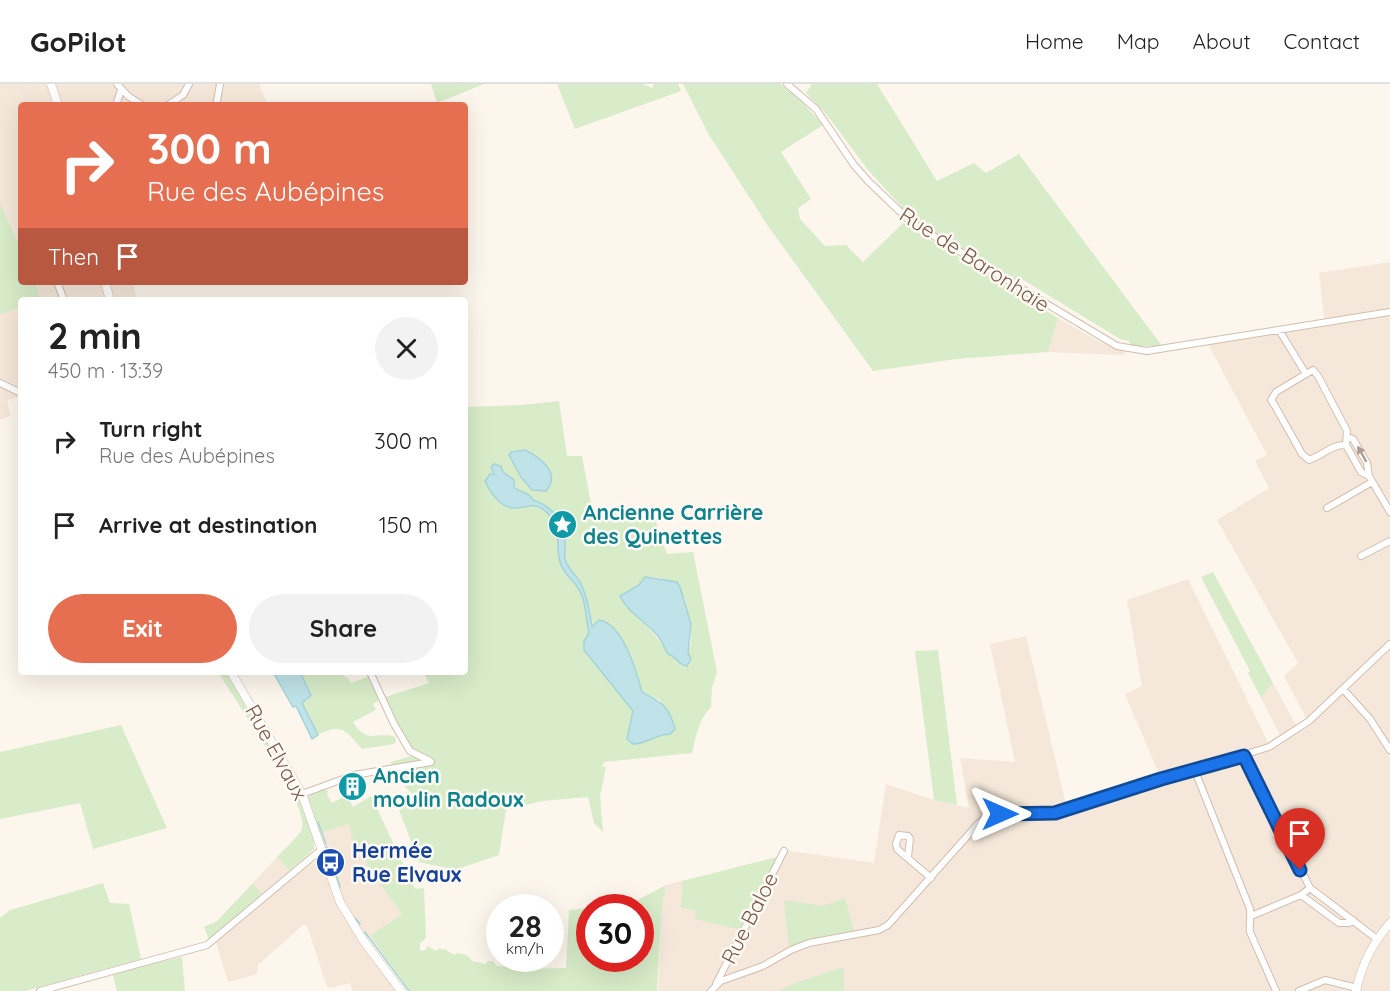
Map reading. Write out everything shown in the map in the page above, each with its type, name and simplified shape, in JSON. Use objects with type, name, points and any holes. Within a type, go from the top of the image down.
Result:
[{"type":"street","points":[[51,84],[57,102]]},
{"type":"street","points":[[172,102],[183,95],[189,84]]},
{"type":"street","points":[[217,101],[220,84]]},
{"type":"street","name":"Rue de Baronhaie","points":[[788,84],[816,109],[861,174],[912,223],[1117,346],[1139,351],[1279,330]]},
{"type":"street","points":[[116,102],[119,87],[138,102]]},
{"type":"street","points":[[1306,374],[1279,330],[1390,312]]},
{"type":"street","points":[[1346,444],[1339,444],[1309,460],[1302,454],[1271,400],[1276,392],[1313,370],[1347,431],[1346,444],[1360,472],[1369,476]]},
{"type":"street","points":[[0,384],[18,392]]},
{"type":"street","points":[[1348,437],[1353,440],[1367,463],[1369,476],[1390,512]]},
{"type":"street","points":[[1327,508],[1372,482]]},
{"type":"street","points":[[1361,556],[1390,542]]},
{"type":"street","points":[[716,985],[764,966],[791,950],[809,943],[879,930],[896,918],[978,824],[992,815],[1055,813],[1269,747],[1310,721],[1390,644]]},
{"type":"street","name":"Rue Elvaux","points":[[233,675],[302,794],[340,902],[353,926],[401,991]]},
{"type":"street","points":[[302,794],[354,775],[430,762],[410,751],[394,724],[371,675]]},
{"type":"street","points":[[1343,689],[1370,718],[1390,750]]},
{"type":"street","points":[[1244,756],[1310,888],[1377,939]]},
{"type":"street","points":[[1195,771],[1250,909],[1251,916],[1248,923],[1250,932],[1276,991]]},
{"type":"street","points":[[40,991],[207,945],[321,849]]},
{"type":"street","name":"Rue Baloe","points":[[711,991],[784,851]]},
{"type":"street","points":[[908,857],[931,878]]},
{"type":"street","points":[[1251,916],[1301,895],[1310,888]]},
{"type":"street","points":[[1301,895],[1339,923],[1349,923],[1353,920]]},
{"type":"street","points":[[1299,991],[1325,980],[1357,990],[1364,962],[1377,939],[1390,923]]},
{"type":"shaded area","points":[[0,84],[259,84],[267,102],[18,102],[18,285],[134,285],[136,297],[18,297],[18,398],[7,400],[11,416],[0,420]]},
{"type":"shaded area","points":[[1390,262],[1390,991],[658,991],[662,906],[666,885],[682,881],[681,908],[696,911],[742,930],[784,850],[874,863],[886,784],[934,800],[969,808],[960,758],[1015,762],[990,644],[1026,636],[1067,809],[1161,779],[1125,694],[1142,686],[1127,600],[1188,579],[1268,742],[1280,735],[1261,698],[1273,683],[1296,725],[1306,718],[1284,676],[1298,663],[1217,520],[1269,488],[1255,461],[1267,455],[1208,344],[1321,326],[1324,317],[1319,273]]},
{"type":"shaded area","points":[[1058,318],[1100,342],[1125,351],[1124,355],[1048,352]]},
{"type":"shaded area","points":[[348,823],[357,853],[362,851],[368,868],[402,914],[367,939],[342,901],[319,833]]},
{"type":"shaded area","points":[[277,857],[290,871],[263,895],[253,883]]},
{"type":"shaded area","points":[[312,862],[321,865],[350,927],[397,991],[353,991],[350,983],[329,988],[308,928],[304,924],[258,965],[257,974],[228,982],[216,942]]},
{"type":"green space","points":[[431,84],[484,84],[439,102],[437,102]]},
{"type":"green space","points":[[557,84],[643,84],[652,88],[654,84],[678,84],[681,91],[575,129]]},
{"type":"green space","points":[[683,84],[780,84],[802,102],[823,125],[781,152],[811,199],[798,208],[800,219],[825,246],[846,245],[863,262],[903,223],[1058,318],[1048,352],[956,359],[873,371],[768,226],[709,135]]},
{"type":"green space","points":[[812,84],[877,84],[937,181],[974,163],[986,173],[1019,154],[1162,346],[1131,346],[1129,341],[1120,339],[1020,278],[1015,283],[918,223],[899,208],[901,206],[868,170],[827,115],[806,93]]},
{"type":"green space","points":[[0,203],[18,243],[18,285],[36,285],[40,297],[18,297],[18,308],[0,314]]},
{"type":"green space","points":[[559,401],[567,456],[582,456],[593,514],[651,508],[667,554],[693,552],[717,672],[712,687],[711,707],[700,723],[692,753],[604,762],[602,767],[606,767],[600,796],[603,832],[594,823],[588,797],[542,801],[506,810],[499,855],[455,870],[419,862],[399,810],[415,797],[394,775],[391,762],[414,755],[382,698],[429,683],[425,675],[468,675],[468,407]],"holes":[[[495,472],[515,483],[514,487],[520,491],[511,508],[498,501],[490,474]],[[645,577],[661,578],[685,599],[691,624],[691,644],[688,653],[677,661],[668,654],[621,596],[639,585]],[[592,628],[620,635],[642,692],[660,700],[670,734],[628,739],[633,711],[584,650],[584,641]]]},
{"type":"green space","points":[[1213,572],[1273,683],[1261,698],[1248,673],[1250,671],[1201,577]]},
{"type":"green space","points":[[938,650],[957,805],[934,800],[915,651]]},
{"type":"green space","points":[[220,675],[229,675],[280,760],[305,812],[312,833],[314,849],[290,871],[277,857],[301,831],[302,820],[287,780]]},
{"type":"green space","points":[[301,675],[342,675],[351,683],[370,676],[381,699],[373,704],[376,709],[374,711],[353,722],[367,735],[395,737],[396,741],[394,744],[362,749],[343,730],[333,729],[318,735],[302,703],[311,695]]},
{"type":"green space","points":[[121,725],[167,828],[93,849],[80,803],[0,819],[0,752]]},
{"type":"green space","points":[[323,789],[328,791],[327,795],[332,803],[347,795],[353,807],[371,796],[415,889],[424,888],[426,938],[420,943],[420,950],[424,951],[428,946],[436,951],[440,948],[454,955],[458,953],[467,955],[472,961],[486,964],[486,972],[564,972],[569,910],[576,909],[576,972],[654,972],[654,894],[649,894],[666,885],[662,906],[657,991],[410,991],[370,936],[402,914],[368,868],[362,851],[357,853],[348,824],[320,833],[308,798],[311,793]]},
{"type":"green space","points":[[777,857],[753,911],[741,930],[695,919],[696,911],[681,908],[682,881]]},
{"type":"green space","points":[[103,883],[110,903],[129,904],[141,959],[25,991],[0,991],[0,918],[10,910]]},
{"type":"green space","points":[[253,883],[263,895],[209,940],[204,927],[217,921]]},
{"type":"green space","points":[[845,898],[855,934],[809,943],[789,951],[784,900],[822,906]]},
{"type":"green space","points":[[182,957],[185,991],[117,991],[112,973]]},
{"type":"green space","points":[[844,967],[844,991],[778,991],[798,982]]},
{"type":"water","points":[[525,450],[547,466],[551,478],[546,491],[532,490],[521,477],[509,455],[511,452]]},
{"type":"water","points":[[494,464],[501,466],[503,472],[514,480],[514,487],[530,495],[533,500],[547,507],[557,517],[563,530],[565,559],[582,587],[592,627],[599,620],[607,623],[622,639],[642,692],[659,702],[670,715],[675,729],[670,734],[638,744],[633,744],[627,739],[633,711],[584,650],[584,641],[589,633],[584,604],[578,588],[561,566],[554,522],[546,511],[537,506],[513,508],[500,502],[485,481],[490,474],[494,474],[491,467]]},
{"type":"water","points":[[645,577],[677,582],[680,587],[691,624],[688,653],[691,659],[687,666],[668,654],[658,636],[632,612],[620,596],[639,585]]},
{"type":"water","points":[[275,675],[301,675],[311,695],[302,703],[318,735],[312,739],[296,706],[293,707]]},
{"type":"waterway","points":[[318,822],[326,844]]},
{"type":"waterway","points":[[327,847],[329,855]]},
{"type":"waterway","points":[[331,859],[333,864]]},
{"type":"waterway","points":[[334,868],[340,887]]},
{"type":"waterway","points":[[355,918],[360,924]]},
{"type":"waterway","points":[[365,932],[409,991]]},
{"type":"place","name":"Ancienne Carrière des Quinettes","points":[[562,524]]},
{"type":"place","name":"Ancien moulin Radoux","points":[[352,787]]},
{"type":"place","name":"Hermée Rue Elvaux","points":[[331,862]]},
{"type":"route","points":[[1000,814],[1055,813],[1161,779],[1244,756],[1300,870]]}]
